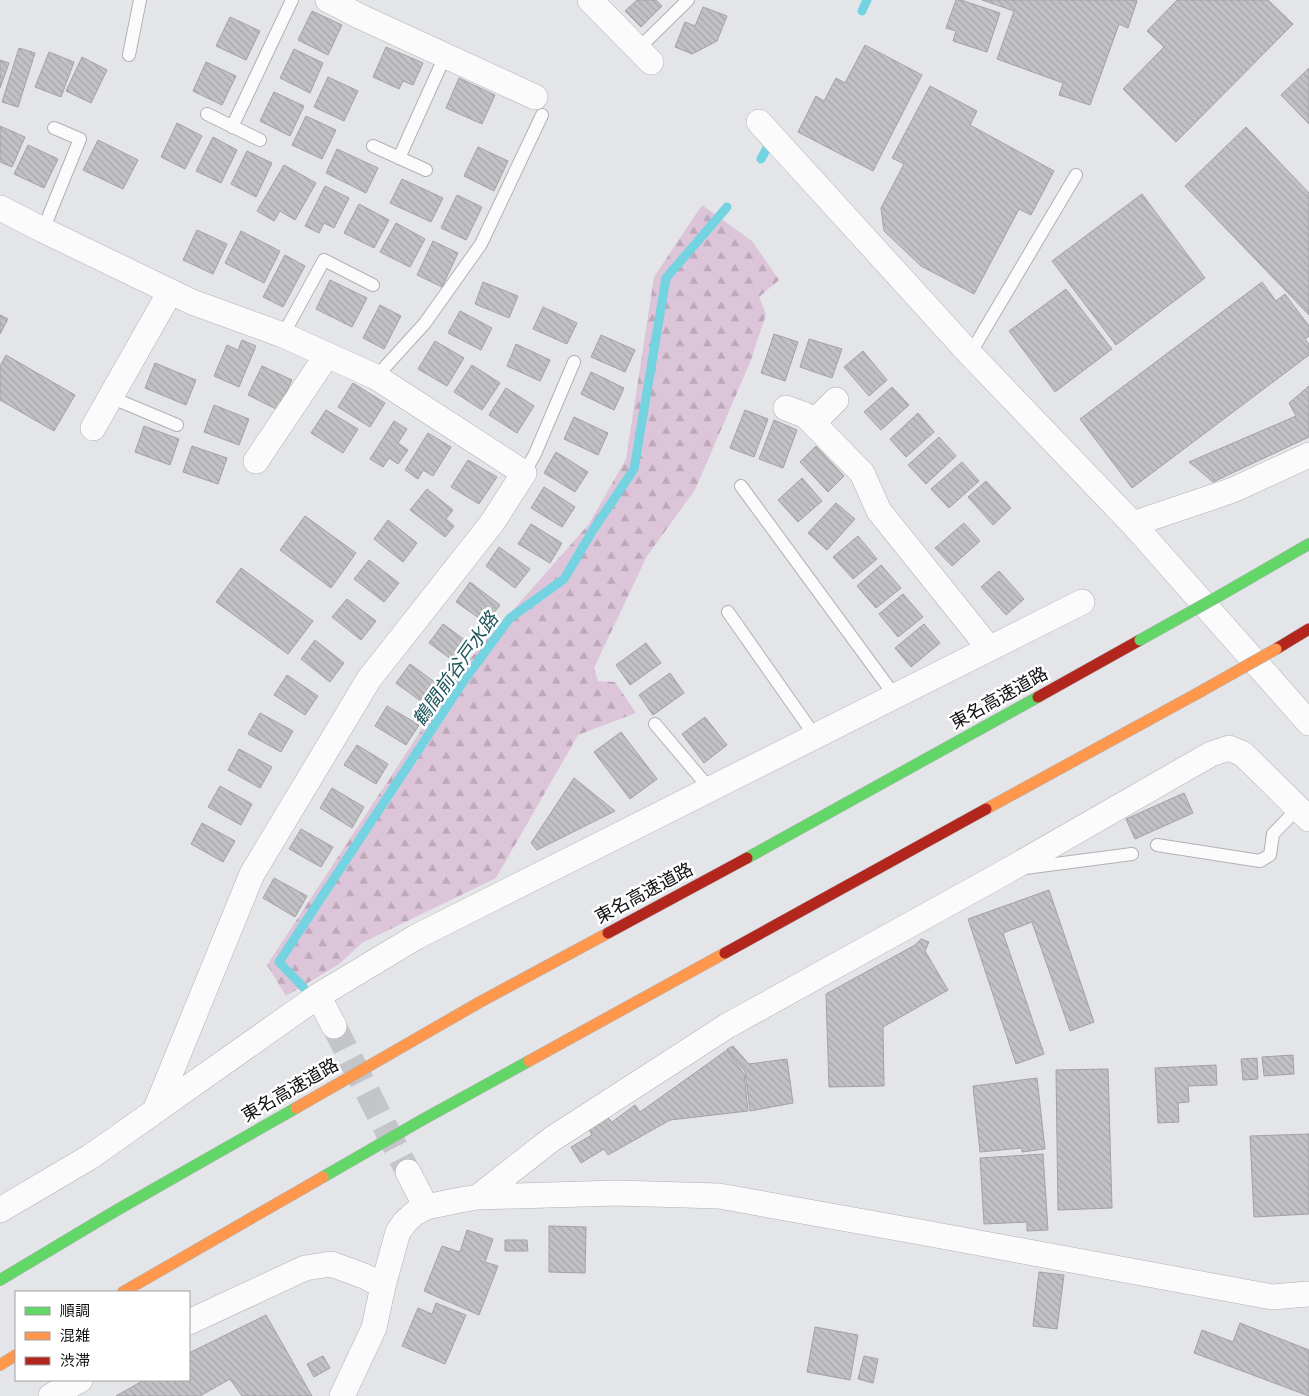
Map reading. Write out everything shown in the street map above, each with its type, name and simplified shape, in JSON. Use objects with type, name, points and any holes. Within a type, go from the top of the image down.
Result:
[{"type":"highway","name":"東名高速道路","points":[[0,1280],[117,1210],[480,1002],[824,816],[1309,544]]},
{"type":"highway","points":[[125,1291],[422,1120],[1198,693],[1309,629]]},
{"type":"highway","points":[[0,1365],[15,1356]]},
{"type":"street","points":[[328,0],[445,56],[538,106]]},
{"type":"street","points":[[590,0],[645,55]]},
{"type":"street","points":[[759,122],[970,354],[1133,524],[1309,723]]},
{"type":"street","points":[[0,208],[192,302],[283,335],[376,377],[524,473],[492,523],[369,678],[252,874],[155,1111]]},
{"type":"street","points":[[93,428],[170,292]]},
{"type":"street","points":[[256,461],[327,355]]},
{"type":"street","points":[[814,423],[836,400]]},
{"type":"street","points":[[786,408],[805,415],[862,473],[879,511],[989,648]]},
{"type":"street","points":[[1133,524],[1234,490],[1309,455]]},
{"type":"street","points":[[5,1202],[90,1157],[318,996],[416,937],[1082,602]]},
{"type":"street","points":[[478,1198],[552,1138],[728,1026],[1008,871],[1211,754],[1230,748],[1243,754],[1303,813]]},
{"type":"street","points":[[318,996],[334,1026]]},
{"type":"street","points":[[408,1172],[426,1207]]},
{"type":"street","points":[[342,1396],[374,1328],[398,1232],[414,1213],[426,1207],[478,1198],[616,1192],[719,1196],[1272,1297],[1309,1294]]},
{"type":"street","points":[[190,1322],[305,1268],[331,1264],[364,1276],[383,1286]]},
{"type":"street","points":[[51,1396],[78,1381]]},
{"type":"lane","points":[[129,55],[140,0]]},
{"type":"lane","points":[[232,127],[292,0]]},
{"type":"lane","points":[[645,55],[688,0]]},
{"type":"lane","points":[[399,158],[445,56]]},
{"type":"lane","points":[[376,377],[425,323],[481,244],[538,106]]},
{"type":"lane","points":[[207,114],[260,140]]},
{"type":"lane","points":[[43,230],[80,139],[54,128]]},
{"type":"lane","points":[[372,146],[426,170]]},
{"type":"lane","points":[[970,354],[1076,175]]},
{"type":"lane","points":[[283,335],[324,260],[373,285]]},
{"type":"lane","points":[[524,473],[535,454],[574,362]]},
{"type":"lane","points":[[110,397],[178,425]]},
{"type":"lane","points":[[741,486],[895,696]]},
{"type":"lane","points":[[728,612],[815,736]]},
{"type":"lane","points":[[655,724],[710,789]]},
{"type":"lane","points":[[1157,846],[1260,861],[1270,855],[1273,834],[1303,813]]},
{"type":"lane","points":[[1008,871],[1132,854]]},
{"type":"green space","points":[[702,205],[752,241],[779,280],[759,297],[766,314],[751,360],[695,490],[647,556],[594,668],[598,681],[615,682],[636,713],[578,735],[496,878],[362,943],[339,964],[286,996],[267,965],[462,668],[589,524],[626,459],[654,277]]},
{"type":"building","points":[[637,0],[656,0],[662,6],[641,27],[625,11]]},
{"type":"building","points":[[956,0],[1000,13],[987,52],[953,41],[956,31],[946,28]]},
{"type":"building","points":[[982,0],[1137,1],[1128,28],[1119,24],[1090,105],[1059,95],[1063,83],[997,59],[1014,11]]},
{"type":"building","points":[[1177,0],[1268,0],[1293,24],[1176,142],[1123,89],[1164,47],[1147,31]]},
{"type":"building","points":[[703,7],[727,16],[717,41],[692,54],[675,47],[685,22],[695,26]]},
{"type":"building","points":[[312,11],[342,25],[328,55],[298,40]]},
{"type":"building","points":[[230,17],[260,31],[246,60],[216,46]]},
{"type":"building","points":[[865,45],[922,75],[873,171],[798,132],[816,96],[824,101],[836,78],[845,83]]},
{"type":"building","points":[[386,47],[423,63],[413,85],[403,81],[399,89],[373,77]]},
{"type":"building","points":[[19,48],[35,53],[18,107],[2,102]]},
{"type":"building","points":[[294,49],[323,63],[310,93],[280,78]]},
{"type":"building","points":[[49,52],[74,62],[61,97],[35,87]]},
{"type":"building","points":[[82,57],[107,70],[91,103],[66,91]]},
{"type":"building","points":[[0,60],[9,63],[0,88]]},
{"type":"building","points":[[206,62],[236,76],[222,105],[193,91]]},
{"type":"building","points":[[1309,68],[1309,124],[1281,95]]},
{"type":"building","points":[[328,77],[358,91],[344,121],[314,107]]},
{"type":"building","points":[[459,78],[495,95],[482,124],[446,108]]},
{"type":"building","points":[[930,86],[977,111],[970,125],[1054,171],[1031,215],[1019,209],[974,294],[921,266],[884,231],[881,208],[904,164],[892,158]]},
{"type":"building","points":[[274,92],[304,106],[290,136],[260,121]]},
{"type":"building","points":[[306,116],[336,130],[322,159],[292,145]]},
{"type":"building","points":[[177,123],[202,136],[185,169],[161,157]]},
{"type":"building","points":[[0,126],[25,137],[12,167],[0,162]]},
{"type":"building","points":[[1246,127],[1309,193],[1309,315],[1185,186]]},
{"type":"building","points":[[213,137],[237,150],[221,183],[196,171]]},
{"type":"building","points":[[98,140],[138,160],[123,189],[83,170]]},
{"type":"building","points":[[28,145],[58,159],[44,188],[14,174]]},
{"type":"building","points":[[478,147],[508,161],[494,191],[464,176]]},
{"type":"building","points":[[337,149],[378,168],[366,193],[326,173]]},
{"type":"building","points":[[247,151],[272,163],[256,197],[231,184]]},
{"type":"building","points":[[284,165],[316,183],[295,220],[280,211],[274,221],[257,211]]},
{"type":"building","points":[[402,179],[443,198],[431,222],[390,203]]},
{"type":"building","points":[[325,186],[349,198],[334,228],[324,223],[319,233],[305,226]]},
{"type":"building","points":[[1142,194],[1205,278],[1116,345],[1052,261]]},
{"type":"building","points":[[457,195],[482,207],[466,240],[441,228]]},
{"type":"building","points":[[359,204],[389,220],[374,248],[344,233]]},
{"type":"building","points":[[396,223],[425,239],[410,267],[380,252]]},
{"type":"building","points":[[197,230],[227,244],[213,274],[183,260]]},
{"type":"building","points":[[241,231],[280,251],[264,283],[225,263]]},
{"type":"building","points":[[433,241],[458,253],[442,287],[417,275]]},
{"type":"building","points":[[285,255],[305,266],[283,307],[263,297]]},
{"type":"building","points":[[330,280],[367,298],[352,327],[316,309]]},
{"type":"building","points":[[483,282],[518,296],[509,318],[475,304]]},
{"type":"building","points":[[1262,282],[1276,301],[1285,294],[1309,326],[1309,336],[1305,339],[1309,344],[1309,355],[1132,488],[1080,419]]},
{"type":"building","points":[[1066,289],[1112,349],[1055,392],[1009,331]]},
{"type":"building","points":[[380,305],[401,316],[384,349],[363,338]]},
{"type":"building","points":[[543,307],[577,323],[567,344],[533,329]]},
{"type":"building","points":[[460,311],[492,328],[481,350],[448,333]]},
{"type":"building","points":[[0,315],[8,319],[0,334]]},
{"type":"building","points":[[774,334],[798,342],[785,381],[761,373]]},
{"type":"building","points":[[601,335],[635,350],[625,372],[591,357]]},
{"type":"building","points":[[809,339],[842,349],[832,378],[800,367]]},
{"type":"building","points":[[242,340],[256,346],[239,387],[214,376],[227,345],[238,350]]},
{"type":"building","points":[[435,341],[464,358],[447,386],[418,369]]},
{"type":"building","points":[[516,344],[550,360],[540,381],[507,366]]},
{"type":"building","points":[[863,351],[887,380],[869,396],[844,367]]},
{"type":"building","points":[[6,355],[75,395],[54,431],[0,400],[0,366]]},
{"type":"building","points":[[155,363],[196,380],[186,405],[145,388]]},
{"type":"building","points":[[472,365],[500,383],[482,410],[454,392]]},
{"type":"building","points":[[262,366],[292,380],[278,410],[248,395]]},
{"type":"building","points":[[591,372],[624,388],[614,410],[581,394]]},
{"type":"building","points":[[353,383],[385,403],[370,427],[338,407]]},
{"type":"building","points":[[1309,386],[1309,437],[1213,482],[1189,462],[1296,416],[1289,403]]},
{"type":"building","points":[[892,387],[909,405],[881,430],[864,412]]},
{"type":"building","points":[[506,388],[534,406],[517,433],[489,415]]},
{"type":"building","points":[[214,405],[249,419],[239,445],[204,432]]},
{"type":"building","points":[[326,410],[358,429],[343,453],[311,433]]},
{"type":"building","points":[[745,410],[768,419],[754,457],[730,448]]},
{"type":"building","points":[[918,413],[934,432],[906,457],[890,439]]},
{"type":"building","points":[[574,417],[608,433],[598,455],[564,439]]},
{"type":"building","points":[[774,420],[797,430],[783,468],[759,459]]},
{"type":"building","points":[[394,421],[407,429],[398,443],[408,450],[398,464],[389,458],[383,467],[370,459]]},
{"type":"building","points":[[144,426],[179,439],[170,465],[135,452]]},
{"type":"building","points":[[428,433],[451,447],[433,476],[423,470],[418,479],[405,470]]},
{"type":"building","points":[[939,437],[956,456],[926,484],[908,465]]},
{"type":"building","points":[[192,446],[227,458],[218,484],[183,472]]},
{"type":"building","points":[[816,446],[844,476],[828,492],[800,462]]},
{"type":"building","points":[[556,452],[588,472],[575,492],[544,473]]},
{"type":"building","points":[[468,460],[497,477],[479,504],[451,487]]},
{"type":"building","points":[[962,462],[979,481],[949,508],[931,489]]},
{"type":"building","points":[[802,478],[822,501],[798,522],[778,500]]},
{"type":"building","points":[[986,481],[1011,508],[993,525],[968,497]]},
{"type":"building","points":[[544,487],[575,507],[562,527],[531,508]]},
{"type":"building","points":[[427,489],[453,510],[446,519],[454,526],[445,537],[410,510]]},
{"type":"building","points":[[836,503],[855,519],[827,550],[808,533]]},
{"type":"building","points":[[305,516],[356,553],[331,588],[280,550]]},
{"type":"building","points":[[388,520],[417,543],[403,562],[374,539]]},
{"type":"building","points":[[964,523],[980,541],[952,566],[935,548]]},
{"type":"building","points":[[531,524],[562,543],[550,563],[518,544]]},
{"type":"building","points":[[858,536],[877,559],[853,579],[833,557]]},
{"type":"building","points":[[499,547],[530,569],[515,588],[486,566]]},
{"type":"building","points":[[369,560],[399,583],[384,602],[354,579]]},
{"type":"building","points":[[881,565],[901,588],[876,608],[857,586]]},
{"type":"building","points":[[241,568],[313,621],[288,654],[216,602]]},
{"type":"building","points":[[999,571],[1024,599],[1006,615],[981,587]]},
{"type":"building","points":[[470,582],[500,605],[486,623],[456,602]]},
{"type":"building","points":[[903,594],[923,617],[898,637],[879,614]]},
{"type":"building","points":[[347,599],[376,621],[361,640],[332,617]]},
{"type":"building","points":[[443,624],[473,646],[459,665],[429,643]]},
{"type":"building","points":[[924,624],[940,643],[911,667],[895,648]]},
{"type":"building","points":[[315,640],[344,663],[330,682],[301,659]]},
{"type":"building","points":[[646,643],[661,663],[630,685],[616,665]]},
{"type":"building","points":[[410,664],[440,686],[426,705],[396,683]]},
{"type":"building","points":[[670,673],[684,693],[653,715],[639,695]]},
{"type":"building","points":[[287,675],[318,696],[305,715],[274,695]]},
{"type":"building","points":[[387,706],[419,725],[406,745],[375,726]]},
{"type":"building","points":[[260,713],[293,731],[281,752],[248,734]]},
{"type":"building","points":[[705,717],[727,745],[704,763],[682,734]]},
{"type":"building","points":[[621,732],[657,779],[630,799],[594,752]]},
{"type":"building","points":[[357,745],[388,764],[376,784],[344,765]]},
{"type":"building","points":[[239,749],[272,767],[260,788],[228,770]]},
{"type":"building","points":[[574,778],[615,811],[537,850],[531,843]]},
{"type":"building","points":[[220,786],[252,804],[241,825],[208,807]]},
{"type":"building","points":[[332,788],[364,807],[352,828],[320,808]]},
{"type":"building","points":[[1184,793],[1193,813],[1135,839],[1126,819]]},
{"type":"building","points":[[202,823],[235,841],[223,862],[191,844]]},
{"type":"building","points":[[301,829],[333,847],[321,867],[289,849]]},
{"type":"building","points":[[274,878],[307,896],[295,917],[263,898]]},
{"type":"building","points":[[1049,890],[1094,1022],[1070,1031],[1032,922],[1003,933],[1044,1054],[1016,1064],[968,919]]},
{"type":"building","points":[[921,939],[929,942],[925,951],[948,990],[883,1027],[884,1086],[829,1087],[826,994],[915,945]]},
{"type":"building","points":[[733,1046],[749,1064],[787,1059],[793,1103],[750,1111],[745,1072],[727,1049]]},
{"type":"building","points":[[727,1050],[744,1074],[748,1111],[670,1120],[608,1155],[604,1149],[581,1163],[571,1147],[592,1135],[588,1127],[606,1116],[612,1122],[635,1105],[640,1112]]},
{"type":"building","points":[[1293,1055],[1294,1074],[1264,1076],[1262,1057]]},
{"type":"building","points":[[1257,1058],[1258,1079],[1243,1080],[1241,1059]]},
{"type":"building","points":[[1216,1065],[1217,1085],[1188,1086],[1189,1102],[1178,1103],[1179,1122],[1158,1123],[1155,1068]]},
{"type":"building","points":[[1108,1069],[1112,1208],[1058,1210],[1056,1070]]},
{"type":"building","points":[[1037,1078],[1045,1149],[1022,1152],[1022,1148],[980,1152],[973,1086]]},
{"type":"building","points":[[1309,1134],[1309,1214],[1254,1217],[1250,1136]]},
{"type":"building","points":[[1043,1154],[1048,1230],[1027,1231],[1027,1222],[984,1224],[980,1158]]},
{"type":"building","points":[[549,1226],[586,1227],[585,1273],[549,1272]]},
{"type":"building","points":[[467,1230],[493,1239],[485,1262],[498,1266],[479,1315],[424,1291],[442,1246],[460,1252]]},
{"type":"building","points":[[505,1240],[527,1240],[528,1251],[505,1251]]},
{"type":"building","points":[[1039,1272],[1064,1275],[1057,1329],[1033,1326]]},
{"type":"building","points":[[436,1303],[466,1315],[445,1364],[402,1346],[418,1308],[432,1314]]},
{"type":"building","points":[[266,1315],[312,1396],[242,1396],[230,1379],[200,1396],[116,1396],[142,1381],[190,1381],[190,1353]]},
{"type":"building","points":[[1240,1323],[1309,1350],[1309,1396],[1194,1353],[1202,1330],[1233,1342]]},
{"type":"building","points":[[815,1327],[858,1335],[850,1380],[807,1372]]},
{"type":"building","points":[[323,1356],[330,1368],[314,1377],[307,1364]]},
{"type":"building","points":[[864,1356],[878,1359],[873,1383],[858,1379]]},
{"type":"waterway","name":"鶴間前谷戸水路","points":[[862,11],[867,0]]},
{"type":"waterway","name":"鶴間前谷戸水路","points":[[761,159],[767,148]]},
{"type":"waterway","name":"鶴間前谷戸水路","points":[[304,988],[279,962],[465,679],[510,618],[564,579],[593,530],[634,469],[666,278],[727,207]]},
{"type":"tunnel","points":[[334,1026],[408,1172]]},
{"type":"traffic: fast","points":[[1219,596],[1309,544]]},
{"type":"traffic: fast","points":[[1140,640],[1219,596]]},
{"type":"traffic: fast","points":[[747,858],[1038,697]]},
{"type":"traffic: fast","points":[[323,1177],[529,1061]]},
{"type":"traffic: fast","points":[[0,1280],[117,1210],[296,1108]]},
{"type":"traffic: slow","points":[[1198,693],[1276,649]]},
{"type":"traffic: slow","points":[[986,809],[1198,693]]},
{"type":"traffic: slow","points":[[296,1108],[480,1002],[608,933]]},
{"type":"traffic: slow","points":[[529,1061],[725,953]]},
{"type":"traffic: slow","points":[[125,1291],[323,1177]]},
{"type":"traffic: slow","points":[[0,1365],[15,1356]]},
{"type":"traffic: jam","points":[[1276,649],[1309,629]]},
{"type":"traffic: jam","points":[[1038,697],[1140,640]]},
{"type":"traffic: jam","points":[[725,953],[986,809]]},
{"type":"traffic: jam","points":[[608,933],[747,858]]}]
